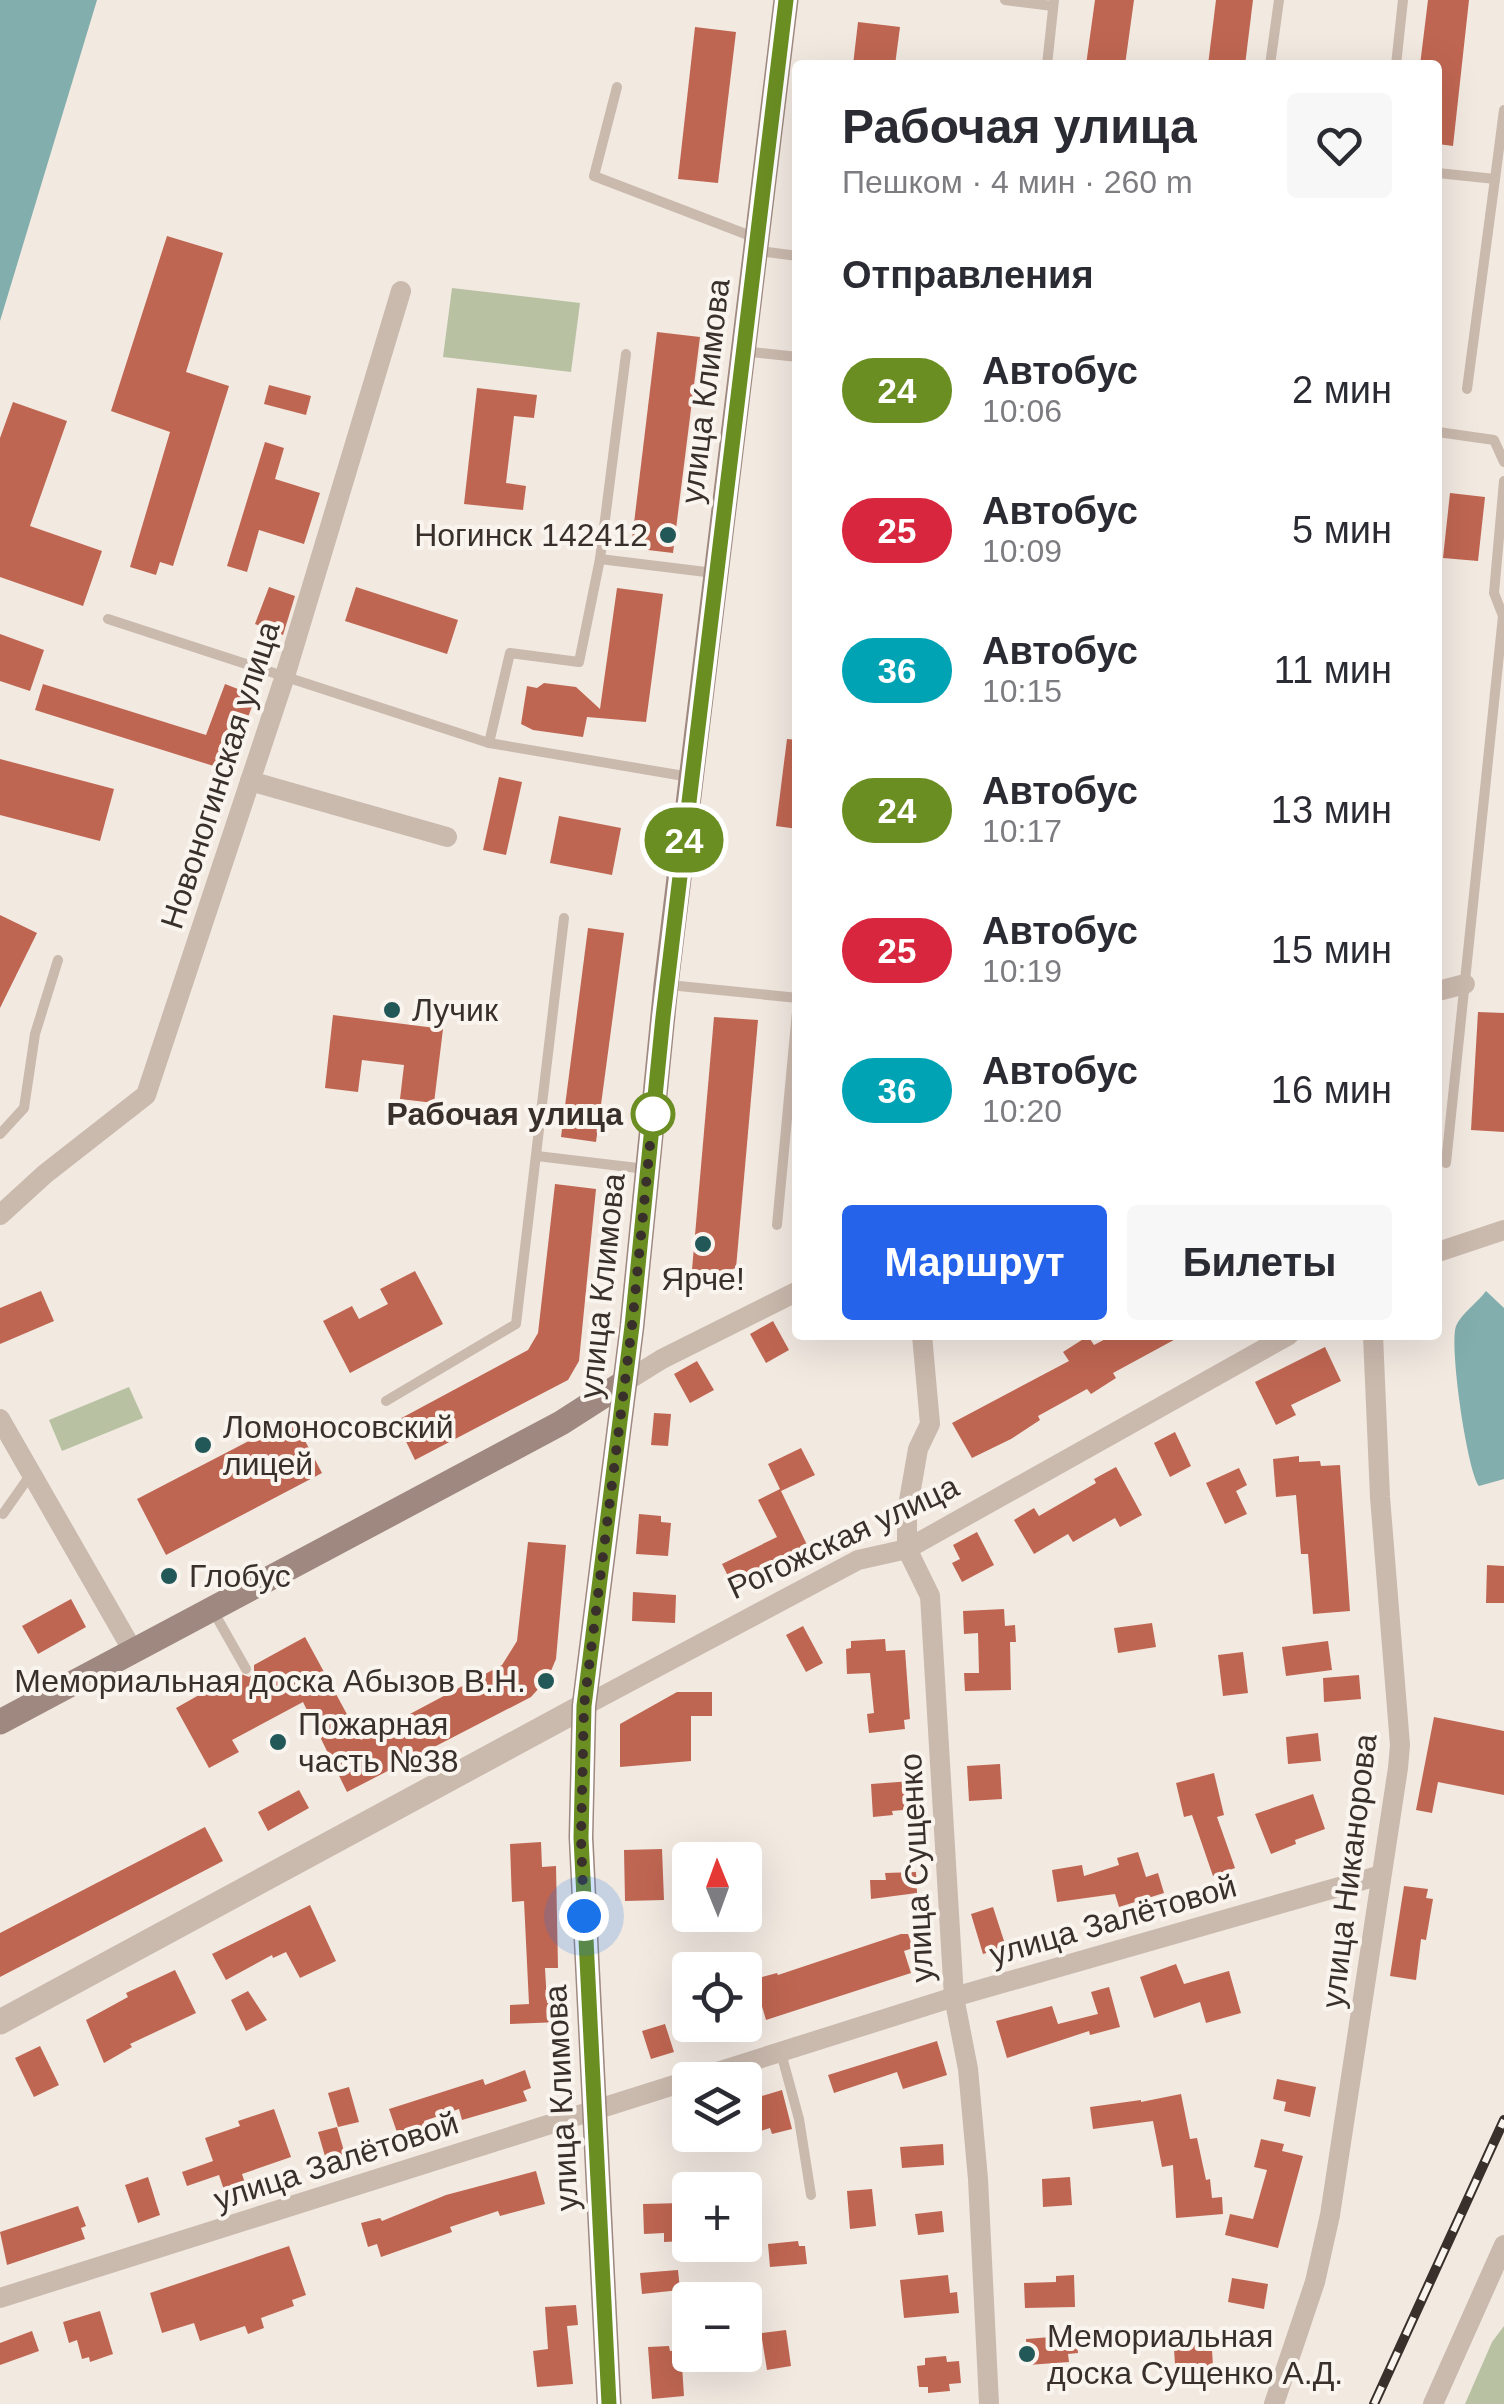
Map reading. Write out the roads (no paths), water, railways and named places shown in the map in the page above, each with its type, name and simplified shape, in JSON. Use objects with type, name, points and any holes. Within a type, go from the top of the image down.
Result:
[{"type":"main road","name":"улица Климова","points":[[609,2404],[581,1838],[584,1706],[625,1382],[666,985],[741,350],[786,0]]},
{"type":"main road","points":[[0,1722],[561,1422],[625,1382]]},
{"type":"street","name":"Новоногинская улица","points":[[0,1214],[146,1095],[285,676],[401,291]]},
{"type":"street","points":[[250,781],[447,837]]},
{"type":"street","points":[[1442,990],[1465,984]]},
{"type":"street","points":[[1442,1251],[1504,1230]]},
{"type":"street","points":[[625,1382],[662,1359],[792,1294]]},
{"type":"street","name":"улица Сущенко","points":[[922,1340],[930,1424],[918,1449],[908,1512],[907,1549],[930,1596],[954,1997],[968,2069],[978,2179],[989,2404]]},
{"type":"street","name":"Рогожская улица","points":[[0,2022],[858,1560],[907,1549],[1280,1340]]},
{"type":"street","name":"улица Никанорова","points":[[1274,2404],[1314,2282],[1332,2202],[1392,1822],[1400,1745],[1380,1497],[1373,1340]]},
{"type":"street","points":[[0,1419],[133,1652]]},
{"type":"street","name":"улица Залётовой","points":[[749,2062],[954,1997],[1381,1875]]},
{"type":"street","name":"улица Залётовой","points":[[0,2298],[672,2086]]},
{"type":"street","points":[[1433,2404],[1504,2244]]},
{"type":"lane","points":[[1005,0],[1054,3],[1048,60]]},
{"type":"lane","points":[[1271,60],[1279,0]]},
{"type":"lane","points":[[1397,60],[1403,0]]},
{"type":"lane","points":[[617,87],[594,176],[756,244],[792,254]]},
{"type":"lane","points":[[1467,389],[1504,110]]},
{"type":"lane","points":[[1442,173],[1495,179]]},
{"type":"lane","points":[[741,350],[792,356]]},
{"type":"lane","points":[[489,743],[510,652],[579,662],[600,559],[626,354]]},
{"type":"lane","points":[[1442,433],[1494,440],[1504,462]]},
{"type":"lane","points":[[1446,1163],[1502,616],[1494,592],[1504,481]]},
{"type":"lane","points":[[600,559],[715,574]]},
{"type":"lane","points":[[108,619],[489,743],[691,777]]},
{"type":"lane","points":[[386,1401],[516,1324],[564,918]]},
{"type":"lane","points":[[0,1134],[24,1108],[36,1034],[58,960]]},
{"type":"lane","points":[[666,985],[792,999]]},
{"type":"lane","points":[[776,1225],[792,1061]]},
{"type":"lane","points":[[536,1156],[647,1170]]},
{"type":"lane","points":[[2,1514],[31,1474]]},
{"type":"lane","points":[[212,1609],[246,1669]]},
{"type":"lane","points":[[781,2052],[799,2120],[811,2195]]},
{"type":"water","points":[[0,0],[97,0],[0,321]]},
{"type":"water","points":[[1486,1291],[1504,1308],[1504,1479],[1479,1486],[1465,1434],[1454,1338],[1458,1322]]},
{"type":"railway","points":[[1374,2404],[1504,2120]]},
{"type":"place","name":"Ногинск 142412","points":[[668,535]]},
{"type":"place","name":"Лучик","points":[[392,1010]]},
{"type":"place","name":"Рабочая улица","points":[[653,1114]]},
{"type":"place","name":"Ярче!","points":[[703,1244]]},
{"type":"place","name":"Ломоносовский лицей","points":[[203,1445]]},
{"type":"place","name":"Глобус","points":[[169,1576]]},
{"type":"place","name":"Мемориальная доска Абызов В.Н.","points":[[546,1681]]},
{"type":"place","name":"Пожарная часть №38","points":[[278,1742]]},
{"type":"place","name":"Мемориальная доска Сущенко А.Д.","points":[[1027,2354]]}]
